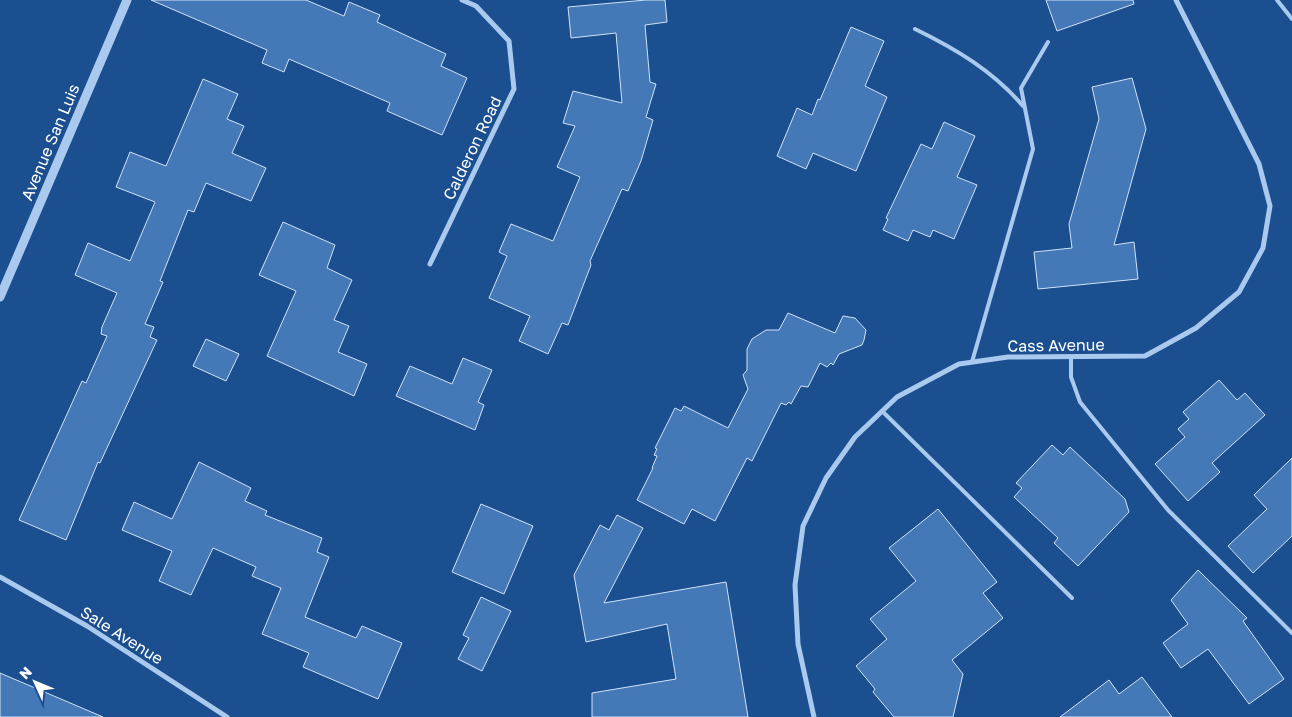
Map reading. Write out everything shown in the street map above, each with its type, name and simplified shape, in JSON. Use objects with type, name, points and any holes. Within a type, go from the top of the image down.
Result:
[{"type":"street","name":"Avenue San Luis","points":[[0,297],[127,0]]},
{"type":"street","name":"Calderon Road","points":[[430,264],[514,89],[509,41],[476,6],[462,0]]},
{"type":"street","name":"Cass Avenue","points":[[814,717],[798,644],[795,585],[803,526],[826,478],[855,436],[897,397],[959,364],[1008,358],[1145,356],[1196,328],[1239,292],[1263,248],[1270,206],[1259,164],[1176,0]]},
{"type":"street","name":"Sale Avenue","points":[[0,577],[87,626],[228,717]]},
{"type":"lane","points":[[1277,0],[1292,19]]},
{"type":"lane","points":[[915,28],[979,64],[1004,84],[1024,108]]},
{"type":"lane","points":[[972,362],[1033,149],[1021,88],[1048,42]]},
{"type":"lane","points":[[1070,357],[1071,377],[1080,402],[1168,510],[1292,633]]},
{"type":"lane","points":[[882,411],[1072,598]]},
{"type":"building","points":[[151,0],[306,0],[344,16],[349,2],[380,15],[377,22],[446,54],[441,66],[467,78],[442,135],[387,111],[390,103],[289,59],[284,72],[262,63],[267,50]]},
{"type":"building","points":[[665,0],[667,22],[645,25],[650,82],[656,84],[646,117],[653,120],[641,161],[628,191],[622,189],[590,261],[591,265],[568,325],[562,323],[548,354],[519,341],[530,316],[489,298],[507,256],[499,252],[511,224],[553,241],[580,177],[557,167],[575,126],[563,123],[573,91],[622,103],[616,33],[571,38],[568,7]]},
{"type":"building","points":[[1046,0],[1133,0],[1134,4],[1057,31]]},
{"type":"building","points":[[851,27],[884,41],[865,86],[887,97],[856,171],[813,153],[806,169],[777,156],[797,108],[812,115]]},
{"type":"building","points":[[1132,78],[1146,129],[1114,245],[1134,242],[1138,279],[1038,289],[1034,252],[1072,248],[1069,224],[1099,119],[1092,87]]},
{"type":"building","points":[[203,79],[238,94],[227,119],[244,126],[232,153],[266,168],[251,201],[206,183],[194,212],[188,210],[160,281],[163,282],[145,324],[154,327],[150,337],[157,340],[100,463],[98,462],[66,540],[19,520],[82,381],[86,383],[107,336],[101,334],[102,327],[117,293],[75,275],[88,243],[130,261],[155,202],[116,187],[130,152],[166,166]]},
{"type":"building","points":[[944,122],[975,136],[957,177],[977,185],[954,239],[933,230],[930,237],[913,230],[908,241],[883,230],[888,219],[886,218],[921,144],[932,149]]},
{"type":"building","points":[[283,222],[335,245],[327,268],[352,280],[334,320],[349,326],[338,352],[367,364],[354,396],[267,356],[296,291],[259,275]]},
{"type":"building","points":[[788,313],[835,333],[843,316],[855,318],[866,330],[864,340],[862,345],[839,354],[833,365],[831,363],[827,367],[820,363],[808,387],[801,386],[791,404],[789,402],[786,405],[781,403],[752,461],[747,458],[715,521],[692,509],[684,524],[637,500],[653,468],[657,456],[654,455],[657,449],[655,448],[675,408],[681,411],[684,406],[728,428],[748,389],[743,375],[747,370],[747,349],[752,339],[766,330],[779,330]]},
{"type":"building","points":[[206,339],[239,354],[226,381],[193,366]]},
{"type":"building","points":[[463,358],[492,370],[478,402],[484,405],[475,430],[396,396],[410,366],[452,384]]},
{"type":"building","points":[[1219,380],[1237,400],[1245,393],[1265,415],[1212,463],[1220,472],[1188,501],[1155,464],[1185,437],[1178,429],[1189,419],[1183,412]]},
{"type":"building","points":[[1052,445],[1063,455],[1070,447],[1125,499],[1129,512],[1078,566],[1054,543],[1058,538],[1014,497],[1022,488],[1016,483]]},
{"type":"building","points":[[1292,458],[1292,536],[1253,573],[1228,546],[1267,509],[1254,495]]},
{"type":"building","points":[[199,462],[251,488],[245,501],[267,511],[265,515],[322,538],[317,552],[329,557],[305,617],[356,638],[362,626],[402,643],[378,699],[303,667],[309,653],[262,634],[281,588],[252,576],[256,567],[213,548],[191,595],[159,581],[172,551],[122,530],[134,502],[172,519]]},
{"type":"building","points":[[481,504],[533,526],[504,594],[452,572]]},
{"type":"building","points":[[938,509],[997,582],[983,593],[1003,618],[952,660],[963,674],[953,717],[894,717],[873,692],[875,689],[856,666],[887,639],[870,619],[916,581],[889,548]]},
{"type":"building","points":[[617,515],[643,528],[604,603],[726,582],[748,717],[592,717],[592,693],[676,679],[667,624],[586,642],[574,575],[600,525],[609,530]]},
{"type":"building","points":[[1198,570],[1247,618],[1243,621],[1284,679],[1249,704],[1208,649],[1181,668],[1163,643],[1188,624],[1171,600]]},
{"type":"building","points":[[481,597],[511,611],[482,671],[458,659],[469,638],[463,635]]},
{"type":"building","points":[[0,673],[103,717],[0,717]]},
{"type":"building","points":[[1142,677],[1172,717],[1060,717],[1109,680],[1119,694]]}]
